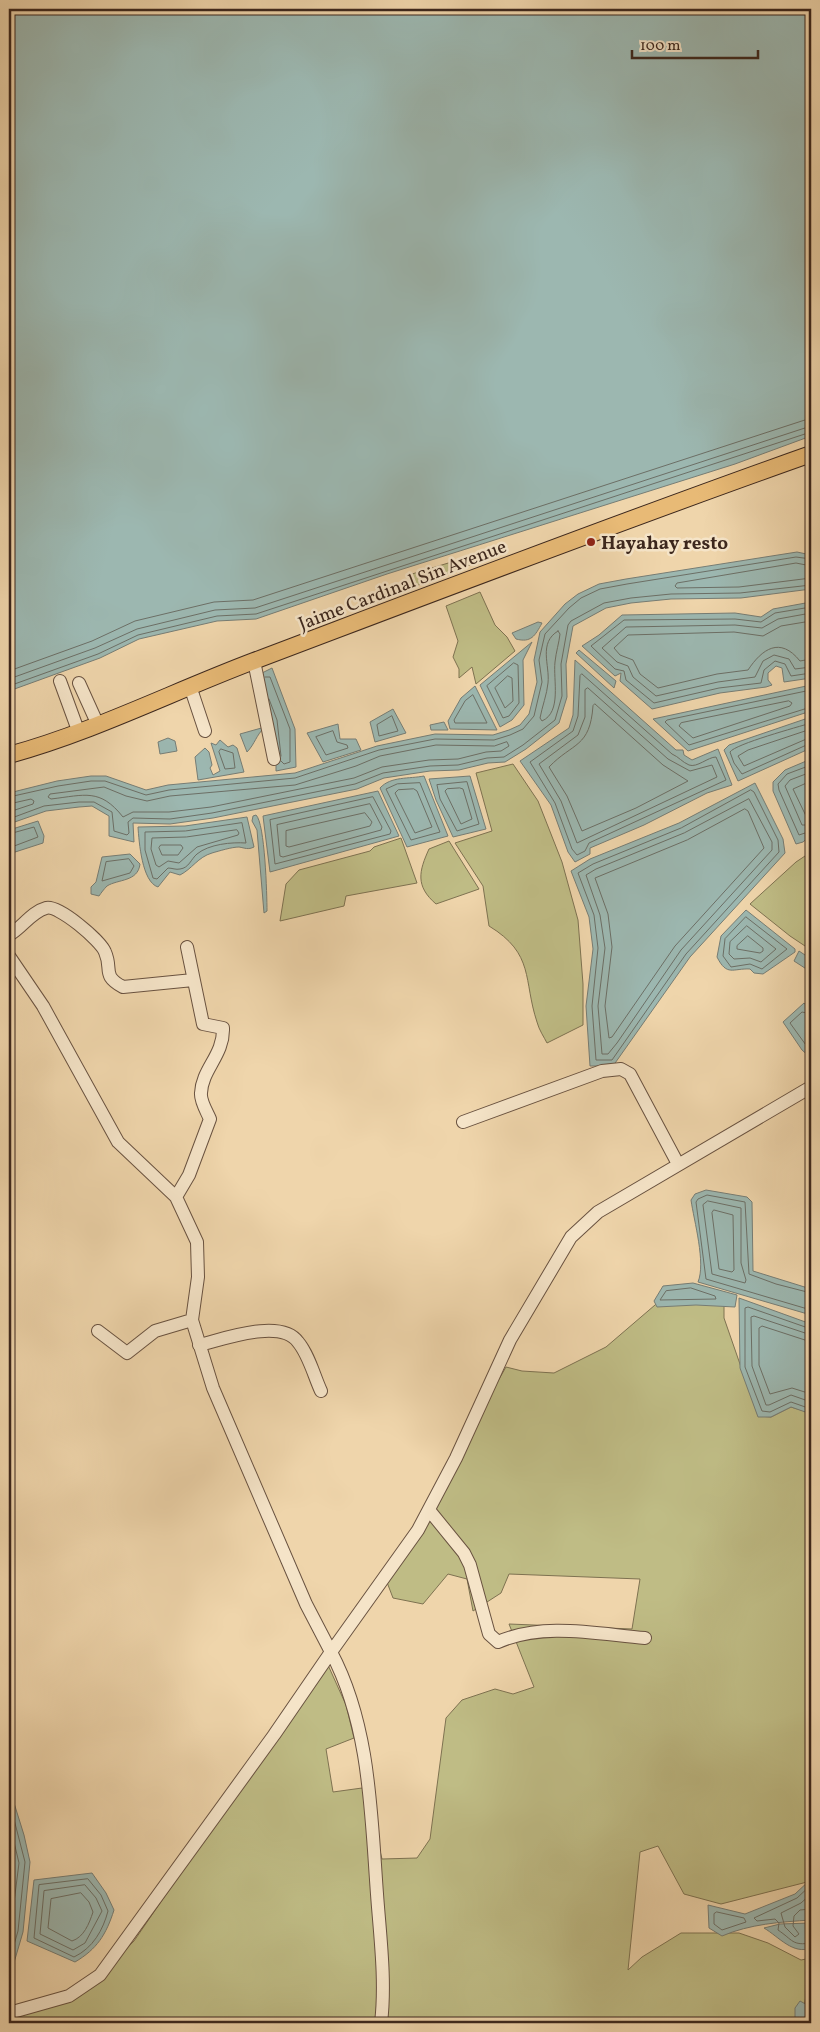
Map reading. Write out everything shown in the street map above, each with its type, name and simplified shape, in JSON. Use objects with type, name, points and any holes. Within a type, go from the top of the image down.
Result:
[{"type":"main road","name":"Jaime Cardinal Sin Avenue","points":[[9,754],[79,733],[254,661],[680,500],[811,454]]},
{"type":"street","points":[[254,661],[274,759]]},
{"type":"street","points":[[60,681],[79,733]]},
{"type":"street","points":[[79,683],[98,725]]},
{"type":"street","points":[[190,686],[205,731]]},
{"type":"street","points":[[9,936],[36,912],[46,907],[54,907],[74,920],[98,942],[105,952],[107,972],[113,981],[123,987],[193,980]]},
{"type":"street","points":[[176,1197],[188,1175],[210,1119],[200,1094],[205,1077],[223,1040],[223,1028],[203,1024],[186,947]]},
{"type":"street","points":[[9,956],[43,1006],[118,1142],[176,1197],[197,1242],[198,1277],[192,1320],[213,1388],[306,1604],[341,1670],[356,1712],[370,1799],[382,1949],[381,2023]]},
{"type":"street","points":[[463,1122],[602,1071],[620,1070],[630,1074],[678,1164]]},
{"type":"street","points":[[9,2013],[69,1996],[100,1975],[274,1735],[418,1530],[456,1458],[510,1340],[571,1237],[598,1212],[811,1086]]},
{"type":"street","points":[[98,1331],[127,1353],[155,1331],[192,1320]]},
{"type":"street","points":[[199,1345],[240,1335],[277,1330],[290,1333],[299,1342],[321,1392]]},
{"type":"street","points":[[429,1510],[464,1553],[470,1565],[489,1634],[494,1641],[498,1642],[528,1632],[560,1631],[645,1638]]},
{"type":"shaded area","points":[[478,554],[480,561],[416,586],[412,574]]},
{"type":"shaded area","points":[[480,592],[495,625],[507,637],[515,651],[476,684],[472,667],[459,678],[459,669],[453,657],[458,641],[446,606]]},
{"type":"shaded area","points":[[513,764],[538,801],[562,862],[578,920],[583,984],[583,1025],[547,1043],[538,1025],[521,958],[504,936],[489,926],[483,886],[455,843],[492,831],[476,773]]},
{"type":"shaded area","points":[[401,838],[417,883],[346,896],[344,906],[280,921],[286,884],[299,870],[370,851],[374,847]]},
{"type":"shaded area","points":[[449,841],[479,889],[436,904],[425,891],[422,884],[421,871],[429,849]]},
{"type":"shaded area","points":[[811,852],[811,950],[750,904],[796,862]]},
{"type":"shaded area","points":[[662,1299],[724,1303],[724,1318],[758,1416],[771,1417],[791,1407],[811,1413],[811,1881],[721,1904],[684,1894],[658,1846],[640,1852],[628,1970],[642,1957],[681,1933],[739,1933],[768,1943],[801,1960],[811,1958],[811,1995],[806,1995],[802,2023],[9,2023],[9,2020],[80,1996],[134,1941],[254,1766],[328,1665],[346,1705],[354,1738],[326,1749],[333,1792],[362,1788],[370,1810],[382,1859],[417,1858],[430,1839],[446,1718],[462,1700],[495,1689],[513,1694],[534,1687],[509,1624],[632,1629],[640,1579],[509,1574],[501,1593],[473,1611],[467,1579],[448,1574],[423,1604],[393,1598],[385,1577],[506,1367],[522,1371],[554,1373],[606,1347]]},
{"type":"water","points":[[9,9],[811,9],[811,436],[735,464],[387,574],[256,619],[217,621],[139,639],[100,658],[9,691]]},
{"type":"water","points":[[797,552],[811,555],[811,589],[741,598],[671,599],[631,603],[606,608],[573,626],[566,664],[567,697],[559,723],[526,749],[505,762],[488,763],[459,770],[430,771],[384,778],[357,789],[213,818],[170,824],[133,823],[134,842],[109,836],[109,816],[92,806],[46,811],[9,824],[9,793],[57,781],[91,776],[106,776],[146,790],[168,785],[295,773],[377,746],[435,734],[493,735],[509,730],[520,725],[529,714],[537,682],[534,660],[540,632],[565,604],[578,594],[599,584]]},
{"type":"water","points":[[811,602],[811,678],[784,682],[782,668],[776,666],[768,673],[768,680],[772,685],[720,693],[652,709],[620,681],[621,673],[615,676],[582,646],[599,635],[622,615],[735,613],[761,617],[773,609]]},
{"type":"water","points":[[538,622],[542,623],[535,635],[529,639],[516,639],[512,633]]},
{"type":"water","points":[[532,642],[523,660],[524,705],[512,720],[500,727],[480,685]]},
{"type":"water","points":[[579,650],[616,681],[614,688],[576,653]]},
{"type":"water","points":[[575,660],[676,750],[683,750],[684,755],[692,760],[718,749],[732,785],[707,793],[644,825],[590,848],[590,854],[575,862],[568,852],[551,805],[520,761],[569,728],[573,715]]},
{"type":"water","points":[[272,668],[295,729],[296,767],[276,771],[276,748],[256,676]]},
{"type":"water","points":[[811,685],[811,711],[688,751],[653,719]]},
{"type":"water","points":[[475,686],[497,730],[450,729],[448,721],[461,698]]},
{"type":"water","points":[[393,709],[406,733],[375,742],[370,722]]},
{"type":"water","points":[[811,717],[811,748],[738,781],[724,750],[729,745]]},
{"type":"water","points":[[444,722],[448,730],[431,730],[430,725]]},
{"type":"water","points":[[338,724],[340,739],[356,739],[361,750],[323,762],[307,733]]},
{"type":"water","points":[[265,727],[252,746],[247,752],[240,734]]},
{"type":"water","points":[[168,738],[175,741],[177,751],[160,754],[158,742]]},
{"type":"water","points":[[220,740],[228,747],[233,745],[237,748],[244,772],[198,780],[195,757],[205,748],[209,752],[212,765],[210,768],[213,775],[220,771],[211,743],[216,745]]},
{"type":"water","points":[[811,759],[811,835],[803,842],[796,844],[773,791],[773,782],[785,770]]},
{"type":"water","points":[[424,776],[448,836],[407,847],[380,788],[389,781]]},
{"type":"water","points":[[470,776],[486,829],[453,837],[436,800],[429,779]]},
{"type":"water","points":[[755,783],[783,839],[785,853],[690,957],[613,1066],[590,1066],[586,1006],[593,949],[589,917],[571,871],[590,859],[679,823]]},
{"type":"water","points":[[378,791],[399,836],[270,872],[263,816]]},
{"type":"water","points":[[256,815],[262,831],[265,860],[267,911],[264,913],[257,830],[252,821],[253,816]]},
{"type":"water","points":[[247,817],[254,847],[248,849],[233,848],[207,855],[180,875],[170,872],[158,887],[148,878],[142,861],[138,827],[185,826]]},
{"type":"water","points":[[38,821],[44,836],[43,843],[9,854],[9,830]]},
{"type":"water","points":[[130,854],[140,864],[136,874],[107,886],[99,896],[91,894],[91,887],[96,882],[102,857]]},
{"type":"water","points":[[746,910],[795,949],[795,952],[763,974],[754,973],[750,969],[727,969],[717,957],[721,936]]},
{"type":"water","points":[[799,951],[811,959],[811,972],[794,961]]},
{"type":"water","points":[[804,1003],[811,1011],[811,1058],[802,1050],[783,1022]]},
{"type":"water","points":[[706,1190],[747,1197],[752,1202],[753,1271],[811,1289],[811,1315],[698,1282],[701,1264],[691,1200],[695,1194]]},
{"type":"water","points":[[693,1283],[737,1295],[735,1307],[696,1305],[657,1307],[654,1301],[663,1286]]},
{"type":"water","points":[[739,1298],[811,1324],[811,1414],[791,1407],[771,1417],[758,1417],[740,1368]]},
{"type":"water","points":[[9,1787],[24,1835],[30,1862],[23,1932],[13,1966],[9,1969]]},
{"type":"water","points":[[92,1873],[106,1893],[114,1910],[108,1927],[95,1946],[75,1962],[27,1941],[34,1880]]},
{"type":"water","points":[[811,1879],[811,1920],[754,1926],[722,1936],[709,1928],[708,1905],[745,1914],[795,1894]]},
{"type":"water","points":[[811,1923],[811,1948],[804,1950],[786,1944],[764,1928],[780,1924]]},
{"type":"water","points":[[800,2001],[811,2007],[811,2023],[802,2023],[795,2019],[795,2008]]},
{"type":"place","name":"Hayahay resto","points":[[591,542]]}]
